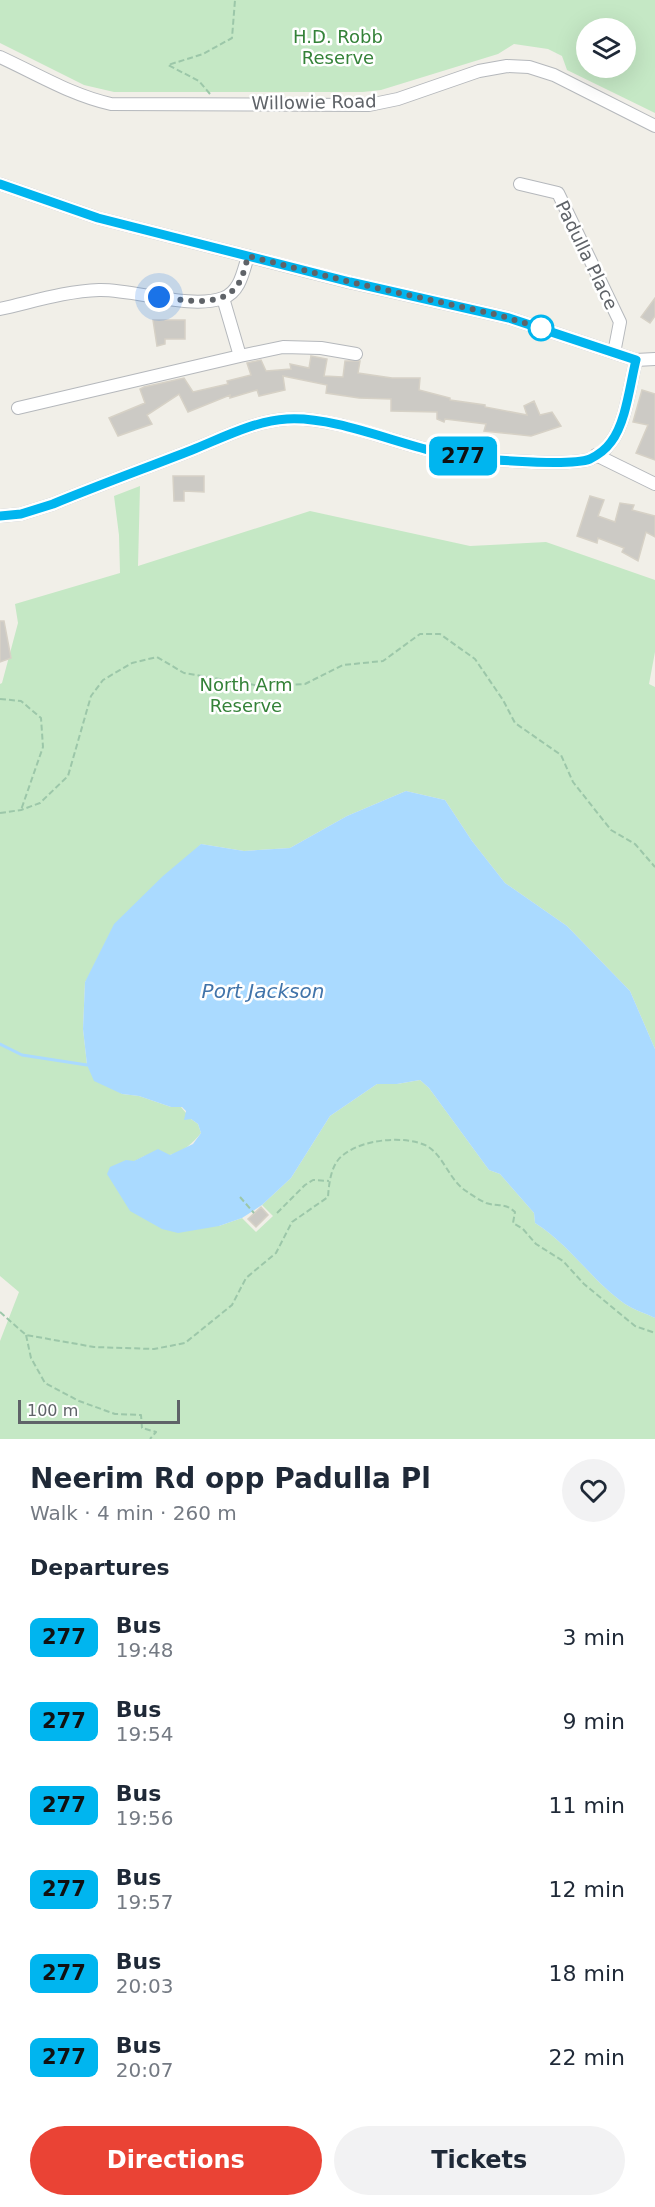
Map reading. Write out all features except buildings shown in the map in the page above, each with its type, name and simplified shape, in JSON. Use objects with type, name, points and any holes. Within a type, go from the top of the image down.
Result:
[{"type":"street","name":"Willowie Road","points":[[0,57],[88,99],[111,104],[369,105],[398,99],[479,71],[507,66],[529,67],[554,75],[655,126]]},
{"type":"street","points":[[0,184],[77,212],[350,282],[509,318],[636,360],[655,359]]},
{"type":"street","name":"Padulla Place","points":[[520,184],[558,193],[620,322],[614,353]]},
{"type":"street","points":[[0,309],[77,292],[102,290],[198,301],[224,298],[235,289],[242,278],[248,256]]},
{"type":"street","points":[[224,298],[240,356]]},
{"type":"street","points":[[18,408],[283,347],[321,348],[356,354]]},
{"type":"street","points":[[0,516],[21,514],[53,504],[244,429],[284,419],[303,418],[331,423],[456,456],[578,462],[596,455],[611,443],[619,428],[636,360]]},
{"type":"street","points":[[596,455],[655,484]]},
{"type":"path","points":[[218,103],[199,81],[168,65],[203,54],[232,38],[236,0]]},
{"type":"path","points":[[0,813],[21,810],[40,802],[68,776],[90,696],[103,680],[132,663],[157,657],[184,673],[261,686],[305,684],[343,665],[383,661],[420,634],[440,634],[475,659],[503,700],[515,723],[561,755],[573,782],[611,830],[635,844],[655,867]]},
{"type":"path","points":[[0,699],[21,701],[41,718],[43,747],[21,810]]},
{"type":"path","points":[[0,1312],[26,1335],[94,1347],[154,1349],[185,1343],[232,1305],[246,1278],[276,1253],[292,1222],[328,1197],[330,1176],[342,1155],[365,1144],[396,1138],[428,1147],[444,1164],[457,1184],[487,1203],[507,1205],[515,1212],[513,1223],[523,1229],[536,1244],[563,1261],[584,1284],[634,1326],[655,1333]]},
{"type":"path","points":[[277,1213],[313,1180],[329,1181]]},
{"type":"path","points":[[240,1197],[254,1213]]},
{"type":"path","points":[[26,1335],[31,1358],[45,1383],[79,1401],[115,1414],[141,1415],[142,1428],[156,1432],[150,1439]]},
{"type":"green space","name":"H.D. Robb Reserve","points":[[0,0],[655,0],[655,113],[583,78],[636,78],[636,18],[576,18],[576,74],[567,70],[562,56],[548,49],[514,44],[498,54],[381,90],[363,92],[114,92],[84,85],[0,43]]},
{"type":"green space","name":"North Arm Reserve","points":[[140,486],[138,566],[310,511],[470,546],[546,542],[655,580],[655,652],[649,684],[655,687],[655,1049],[630,991],[567,926],[505,883],[472,841],[445,800],[406,791],[347,816],[290,848],[244,851],[201,844],[85,982],[83,1029],[87,1065],[122,1094],[139,1096],[171,1107],[181,1107],[198,1124],[201,1133],[191,1144],[175,1154],[149,1155],[134,1162],[219,1226],[242,1218],[256,1232],[273,1216],[262,1205],[291,1178],[330,1116],[377,1084],[397,1084],[420,1080],[429,1088],[489,1170],[500,1174],[534,1213],[535,1223],[559,1241],[613,1295],[628,1306],[655,1318],[655,1439],[0,1439],[0,1341],[19,1292],[0,1276],[0,684],[18,623],[15,604],[120,573],[119,535],[114,496]]},
{"type":"water","name":"Port Jackson","points":[[406,791],[445,800],[472,841],[505,883],[567,926],[630,991],[655,1049],[655,1318],[628,1306],[613,1295],[559,1241],[535,1223],[534,1213],[500,1174],[489,1170],[429,1088],[420,1080],[397,1084],[377,1084],[330,1116],[291,1178],[262,1205],[242,1218],[219,1226],[178,1233],[162,1229],[130,1211],[107,1174],[110,1167],[126,1160],[134,1161],[158,1149],[170,1155],[193,1144],[201,1133],[198,1124],[191,1119],[184,1120],[186,1111],[182,1107],[171,1107],[139,1096],[122,1094],[94,1081],[87,1065],[83,1029],[85,982],[114,924],[163,876],[201,844],[244,851],[290,848],[347,816]]},
{"type":"waterway","points":[[0,1044],[22,1055],[87,1065]]},
{"type":"bus line","name":"277","points":[[0,184],[98,218],[350,282],[498,315],[636,360],[615,436],[605,450],[578,462],[456,456],[331,423],[303,418],[284,419],[244,429],[53,504],[21,514],[0,516]]},
{"type":"route","points":[[159,297],[198,301],[224,298],[235,289],[242,278],[248,256],[350,282],[498,315],[541,328]]}]
